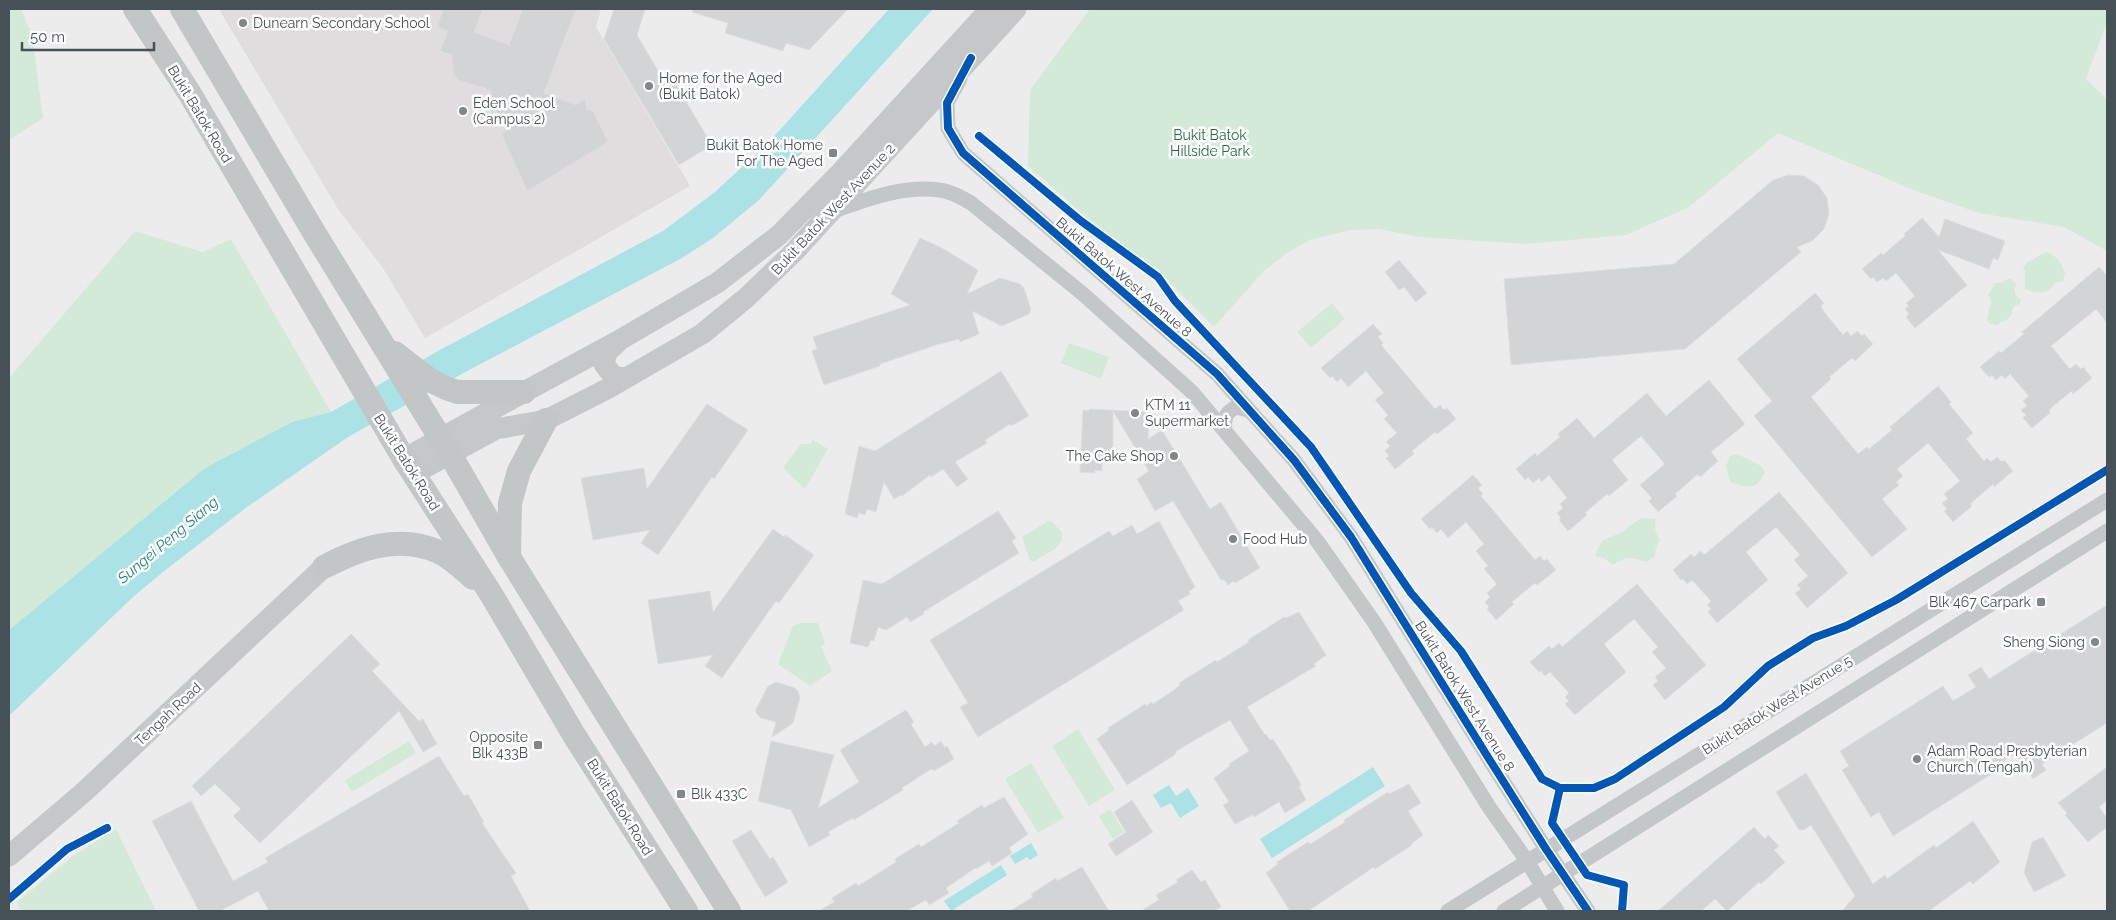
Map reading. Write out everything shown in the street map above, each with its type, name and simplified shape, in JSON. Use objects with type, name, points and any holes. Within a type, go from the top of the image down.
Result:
[{"type":"main road","name":"Bukit Batok Road","points":[[135,9],[190,94],[409,467],[491,594],[574,735],[686,911]]},
{"type":"main road","points":[[182,9],[312,229],[384,344],[509,557],[729,911]]},
{"type":"main road","name":"Bukit Batok West Avenue 2","points":[[409,467],[445,447],[524,392],[618,341],[717,283],[779,235],[840,173],[990,9]]},
{"type":"main road","name":"Bukit Batok West Avenue 2","points":[[445,447],[496,429],[546,420],[702,334],[746,298],[794,252],[1016,9]]},
{"type":"main road","name":"Bukit Batok West Avenue 2","points":[[618,341],[607,352],[604,364],[613,376],[625,378]]},
{"type":"main road","points":[[384,344],[428,379],[449,390],[458,392],[524,392]]},
{"type":"main road","points":[[509,557],[510,503],[519,471],[546,420]]},
{"type":"main road","points":[[324,567],[352,552],[374,546],[396,544],[422,547],[440,552],[448,557],[491,594]]},
{"type":"main road","name":"Tengah Road","points":[[9,856],[84,792],[324,567]]},
{"type":"street","name":"Bukit Batok West Avenue 8","points":[[971,58],[947,103],[948,128],[963,153],[1217,374],[1294,460],[1351,537],[1546,849],[1588,911]]},
{"type":"street","points":[[833,211],[901,190],[938,190],[954,194],[971,202],[1083,294],[1192,392],[1318,542],[1374,622],[1489,807],[1527,861],[1557,911]]},
{"type":"street","points":[[1225,431],[1224,419],[1229,411],[1236,407],[1248,410]]},
{"type":"street","name":"Bukit Batok West Avenue 5","points":[[1448,911],[2107,500]]},
{"type":"street","points":[[1504,911],[1544,888],[2107,531]]},
{"type":"shaded area","name":"Eden School (Campus 2)","points":[[219,9],[601,9],[596,27],[690,186],[425,338],[383,268],[338,209]]},
{"type":"green space","points":[[9,9],[21,9],[32,35],[43,118],[9,140]]},
{"type":"green space","name":"Bukit Batok Hillside Park","points":[[1090,9],[2107,9],[2107,22],[2086,79],[2107,99],[2107,251],[2064,227],[1979,213],[1916,191],[1778,133],[1689,207],[1626,235],[1526,244],[1419,237],[1379,229],[1351,230],[1310,240],[1287,253],[1265,270],[1214,327],[1161,274],[1088,219],[1028,166],[1030,90]]},
{"type":"green space","points":[[135,231],[203,252],[231,239],[331,412],[292,422],[205,468],[9,630],[9,378]]},
{"type":"green space","points":[[2047,252],[2060,263],[2065,273],[2063,281],[2055,283],[2049,290],[2042,292],[2033,292],[2025,289],[2025,272],[2023,268],[2027,262]]},
{"type":"green space","points":[[2010,278],[2016,284],[2015,293],[2021,300],[2020,304],[2014,306],[2009,319],[1998,325],[1989,324],[1987,320],[1991,301],[1988,295],[1995,283],[2001,283]]},
{"type":"green space","points":[[1332,303],[1345,319],[1311,348],[1297,332]]},
{"type":"green space","points":[[1069,343],[1109,357],[1101,379],[1061,363]]},
{"type":"green space","points":[[813,440],[828,449],[805,489],[785,470],[784,466],[801,444],[810,444]]},
{"type":"green space","points":[[1737,454],[1761,466],[1765,472],[1755,485],[1744,486],[1730,482],[1726,466],[1730,456]]},
{"type":"green space","points":[[1642,518],[1656,519],[1655,530],[1660,540],[1655,551],[1655,557],[1646,562],[1633,558],[1625,559],[1613,565],[1604,558],[1595,556],[1604,540],[1621,533]]},
{"type":"green space","points":[[1051,521],[1062,532],[1062,541],[1055,549],[1033,562],[1030,560],[1022,537]]},
{"type":"green space","points":[[800,623],[818,623],[825,643],[821,647],[832,671],[810,686],[778,664],[793,626]]},
{"type":"green space","points":[[1078,729],[1115,790],[1089,806],[1052,746]]},
{"type":"green space","points":[[409,741],[416,753],[352,792],[345,780]]},
{"type":"green space","points":[[1031,763],[1064,818],[1038,833],[1005,779]]},
{"type":"green space","points":[[1110,809],[1124,832],[1113,839],[1099,816]]},
{"type":"green space","points":[[116,829],[156,911],[21,911],[17,902],[74,855]]},
{"type":"water","name":"Sungei Peng Siang","points":[[889,9],[933,9],[759,200],[713,238],[682,258],[469,370],[348,437],[247,507],[163,572],[133,597],[9,716],[9,630],[205,468],[292,422],[331,412],[438,351],[663,231],[715,192],[769,142]]},
{"type":"water","points":[[1373,767],[1385,786],[1272,858],[1260,839]]},
{"type":"water","points":[[1169,785],[1176,796],[1188,788],[1199,806],[1180,818],[1171,803],[1161,808],[1153,795]]},
{"type":"water","points":[[1031,843],[1038,855],[1030,860],[1027,857],[1015,864],[1010,856]]},
{"type":"water","points":[[1001,865],[1007,875],[951,911],[944,901]]},
{"type":"building","points":[[443,9],[483,9],[474,32],[509,45],[523,9],[576,9],[544,93],[576,105],[585,99],[587,110],[593,111],[608,142],[527,191],[501,133],[511,129],[496,112],[490,90],[458,80],[453,73],[452,55],[440,51],[448,31],[437,27]]},
{"type":"building","name":"Home for the Aged (Bukit Batok)","points":[[614,9],[645,9],[637,35],[668,88],[675,83],[712,145],[679,165],[604,39]]},
{"type":"building","name":"Home for the Aged (Bukit Batok)","points":[[693,9],[848,9],[809,50],[786,43],[783,51],[725,33],[728,23],[692,12]]},
{"type":"building","points":[[1788,175],[1804,176],[1818,185],[1827,198],[1829,214],[1824,229],[1812,241],[1797,247],[1801,252],[1685,349],[1511,365],[1504,279],[1674,264],[1773,180]]},
{"type":"building","points":[[1922,218],[1939,237],[1945,219],[2005,241],[1998,260],[1993,258],[1989,269],[1938,250],[1967,285],[1915,328],[1906,317],[1909,314],[1905,309],[1909,306],[1906,303],[1915,296],[1896,273],[1886,281],[1883,278],[1877,282],[1873,277],[1871,279],[1862,269],[1881,253],[1883,255]]},
{"type":"building","points":[[920,238],[942,248],[978,270],[967,294],[1000,278],[1020,284],[1024,288],[1031,310],[1029,314],[1002,326],[972,311],[979,334],[960,342],[959,339],[936,345],[824,385],[812,351],[817,349],[813,337],[910,305],[891,294]]},
{"type":"building","points":[[1399,260],[1427,293],[1416,302],[1404,287],[1399,290],[1385,272]]},
{"type":"building","points":[[2099,267],[2107,276],[2107,323],[2096,309],[2051,346],[2070,369],[2076,364],[2081,369],[2083,367],[2092,378],[2073,394],[2072,391],[2059,401],[2049,410],[2050,413],[2032,428],[2023,418],[2026,415],[2021,410],[2027,406],[2023,401],[2029,396],[2010,374],[2005,379],[2002,375],[1996,380],[1992,375],[1989,377],[1980,367],[2024,334],[2022,332]]},
{"type":"building","points":[[1815,293],[1824,303],[1821,306],[1824,312],[1843,335],[1847,331],[1851,336],[1857,331],[1862,336],[1864,334],[1873,344],[1855,361],[1852,358],[1829,377],[1831,379],[1811,397],[1858,454],[1867,447],[1869,449],[1892,430],[1890,427],[1938,386],[1951,402],[1949,404],[1973,433],[1966,439],[1984,461],[1987,458],[1991,462],[1997,457],[2002,462],[2004,460],[2013,471],[1994,487],[1993,484],[1953,522],[1944,511],[1947,509],[1942,503],[1948,499],[1944,494],[1960,481],[1928,443],[1897,469],[1903,476],[1896,482],[1899,485],[1882,499],[1907,529],[1872,557],[1754,416],[1772,401],[1737,359]]},
{"type":"building","points":[[1373,324],[1382,334],[1378,337],[1383,343],[1381,345],[1435,409],[1440,405],[1444,410],[1447,408],[1456,419],[1437,434],[1435,432],[1412,451],[1414,454],[1395,469],[1386,458],[1389,456],[1385,451],[1390,446],[1386,442],[1397,433],[1384,419],[1388,415],[1375,400],[1384,393],[1366,371],[1348,387],[1341,378],[1337,382],[1332,376],[1330,378],[1321,368]]},
{"type":"building","points":[[1001,371],[1029,416],[1011,426],[1010,424],[985,440],[987,443],[955,462],[968,479],[957,487],[943,469],[931,477],[930,475],[902,496],[894,499],[884,482],[876,512],[867,509],[865,515],[859,513],[857,518],[845,514],[859,446],[875,451]]},
{"type":"building","points":[[1709,380],[1745,424],[1711,452],[1718,461],[1700,477],[1698,474],[1658,512],[1649,501],[1652,498],[1640,485],[1665,464],[1641,436],[1612,460],[1628,480],[1609,496],[1607,494],[1568,531],[1559,520],[1561,518],[1557,513],[1563,508],[1560,504],[1567,498],[1549,475],[1542,482],[1539,478],[1533,483],[1528,477],[1525,480],[1516,469],[1535,453],[1537,456],[1560,437],[1558,434],[1577,418],[1594,438],[1647,393],[1666,416]]},
{"type":"building","points":[[707,404],[748,430],[714,479],[712,477],[658,555],[641,543],[650,530],[593,540],[581,478],[644,468],[647,489]]},
{"type":"building","points":[[1089,409],[1149,412],[1148,439],[1162,430],[1210,509],[1221,502],[1260,568],[1235,583],[1234,581],[1228,585],[1224,579],[1221,580],[1173,501],[1155,511],[1137,479],[1149,471],[1113,411],[1113,462],[1102,462],[1102,471],[1095,470],[1095,473],[1080,472],[1083,410],[1089,411]]},
{"type":"building","points":[[1473,475],[1482,485],[1478,488],[1483,494],[1481,496],[1535,560],[1540,556],[1544,561],[1547,559],[1556,570],[1537,585],[1535,583],[1512,602],[1514,604],[1496,620],[1487,609],[1489,607],[1485,602],[1490,597],[1487,593],[1497,584],[1484,569],[1488,566],[1476,551],[1484,544],[1466,522],[1448,538],[1441,529],[1437,533],[1432,527],[1430,529],[1421,519]]},
{"type":"building","points":[[1779,492],[1848,573],[1807,608],[1795,593],[1801,589],[1797,585],[1808,576],[1794,560],[1800,555],[1776,527],[1746,552],[1768,580],[1717,623],[1708,612],[1711,609],[1707,605],[1711,601],[1692,580],[1687,584],[1673,570],[1691,554],[1694,557],[1701,551],[1704,555]]},
{"type":"building","points":[[998,511],[1016,538],[1012,541],[1019,553],[910,622],[907,617],[886,630],[878,627],[874,641],[871,640],[868,647],[850,643],[863,580],[882,584]]},
{"type":"building","points":[[1159,521],[1195,587],[1189,591],[1190,594],[1178,601],[1184,610],[978,737],[960,707],[968,703],[930,640],[1109,531],[1113,536],[1132,525],[1137,534]]},
{"type":"building","points":[[773,529],[814,555],[779,603],[776,601],[722,678],[705,666],[713,655],[658,664],[648,600],[710,591],[713,612]]},
{"type":"building","points":[[1637,584],[1706,665],[1665,700],[1653,685],[1658,681],[1655,677],[1666,668],[1652,652],[1658,647],[1634,619],[1604,644],[1626,672],[1575,715],[1565,704],[1569,701],[1565,697],[1569,693],[1550,672],[1545,676],[1530,662],[1549,646],[1552,649],[1559,643],[1562,647]]},
{"type":"building","points":[[2107,605],[2107,723],[2042,764],[2046,770],[2033,779],[2015,754],[2002,762],[2004,766],[1893,836],[1879,812],[1871,817],[1842,770],[1849,766],[1840,751],[1943,686],[1953,701],[1976,687],[1968,675],[1981,667],[1989,679]]},
{"type":"building","points":[[1299,612],[1326,655],[1314,664],[1316,666],[1247,707],[1265,735],[1270,740],[1273,739],[1291,767],[1301,785],[1299,787],[1306,800],[1285,813],[1279,802],[1254,817],[1253,815],[1235,824],[1223,805],[1229,802],[1214,778],[1230,766],[1229,764],[1249,751],[1230,720],[1175,752],[1176,754],[1127,785],[1097,739],[1109,730],[1108,728],[1145,704],[1146,706],[1152,702],[1153,704],[1174,690],[1180,685],[1179,683],[1249,642],[1248,640],[1284,617],[1286,618]]},
{"type":"building","points":[[351,634],[380,664],[372,671],[419,721],[423,719],[437,744],[423,752],[399,711],[260,843],[233,816],[241,809],[215,784],[201,796],[192,786]]},
{"type":"building","points":[[776,682],[795,688],[800,698],[793,723],[772,737],[776,722],[761,718],[756,713],[756,709],[768,686]]},
{"type":"building","points":[[906,710],[914,722],[911,724],[925,747],[932,742],[934,746],[941,741],[945,748],[947,746],[954,759],[934,771],[932,769],[920,776],[902,788],[903,790],[854,820],[853,818],[828,832],[830,835],[809,847],[791,810],[758,801],[771,741],[834,755],[818,808],[859,782],[840,750]]},
{"type":"building","points":[[439,756],[464,796],[468,794],[484,822],[482,823],[516,873],[511,876],[530,911],[269,911],[258,891],[220,911],[199,911],[152,821],[191,801],[233,881],[268,862],[265,858]]},
{"type":"building","points":[[2107,767],[2107,800],[2099,807],[2107,818],[2107,827],[2088,842],[2065,815],[2067,813],[2058,803]]},
{"type":"building","points":[[1806,773],[1873,884],[1885,875],[1887,879],[1934,845],[1936,848],[1973,821],[2000,862],[1973,884],[1970,881],[1929,911],[1842,911],[1855,896],[1811,825],[1804,830],[1799,830],[1776,792]]},
{"type":"building","points":[[1409,784],[1421,803],[1408,811],[1423,835],[1412,845],[1375,869],[1374,867],[1308,911],[1290,911],[1266,873],[1278,864],[1277,862],[1308,842],[1310,844],[1320,838],[1388,792],[1389,794]]},
{"type":"building","points":[[1004,797],[1028,834],[1009,848],[1012,853],[992,866],[989,861],[975,868],[946,888],[949,893],[929,905],[926,900],[906,911],[819,911],[834,902],[832,898],[856,883],[858,886],[896,862],[895,859],[919,844],[921,847],[959,823],[957,821],[982,805],[984,808]]},
{"type":"building","points":[[1132,800],[1153,832],[1116,856],[1108,844],[1126,832],[1114,812]]},
{"type":"building","points":[[1754,827],[1765,839],[1768,835],[1779,846],[1774,850],[1785,862],[1761,884],[1759,882],[1727,911],[1715,899],[1701,911],[1658,911]]},
{"type":"building","points":[[751,830],[770,859],[773,857],[788,882],[765,897],[732,841]]},
{"type":"building","points":[[2043,837],[2066,876],[2034,892],[2024,873],[2032,842]]},
{"type":"building","points":[[1082,867],[1109,911],[1010,911],[1033,897],[1031,894],[1056,878],[1057,881]]},
{"type":"building","points":[[1192,870],[1201,882],[1205,880],[1221,907],[1213,911],[1141,911],[1159,900],[1156,895],[1178,882],[1176,880]]},
{"type":"cycle path","points":[[971,58],[947,103],[948,128],[963,153],[1217,374],[1294,460],[1351,537],[1546,849],[1588,911]]},
{"type":"cycle path","points":[[979,136],[1081,221],[1158,277],[1175,301],[1311,447],[1411,593],[1461,651],[1542,779],[1560,788],[1594,788],[1615,779],[1724,707],[1768,666],[1813,638],[1846,626],[1896,600],[2107,470]]},
{"type":"cycle path","points":[[1560,788],[1552,823],[1587,875],[1624,885],[1622,911]]},
{"type":"cycle path","points":[[9,899],[67,849],[107,828]]},
{"type":"place","name":"Dunearn Secondary School","points":[[243,23]]},
{"type":"place","name":"Home for the Aged (Bukit Batok)","points":[[649,86]]},
{"type":"place","name":"Eden School (Campus 2)","points":[[463,111]]},
{"type":"place","name":"Bukit Batok Home For The Aged","points":[[833,153]]},
{"type":"place","name":"KTM 11 Supermarket","points":[[1135,413]]},
{"type":"place","name":"The Cake Shop","points":[[1174,456]]},
{"type":"place","name":"Food Hub","points":[[1233,539]]},
{"type":"place","name":"Blk 467 Carpark","points":[[2041,602]]},
{"type":"place","name":"Sheng Siong","points":[[2095,642]]},
{"type":"place","name":"Opposite Blk 433B","points":[[538,745]]},
{"type":"place","name":"Adam Road Presbyterian Church (Tengah)","points":[[1917,759]]},
{"type":"place","name":"Blk 433C","points":[[681,794]]}]
